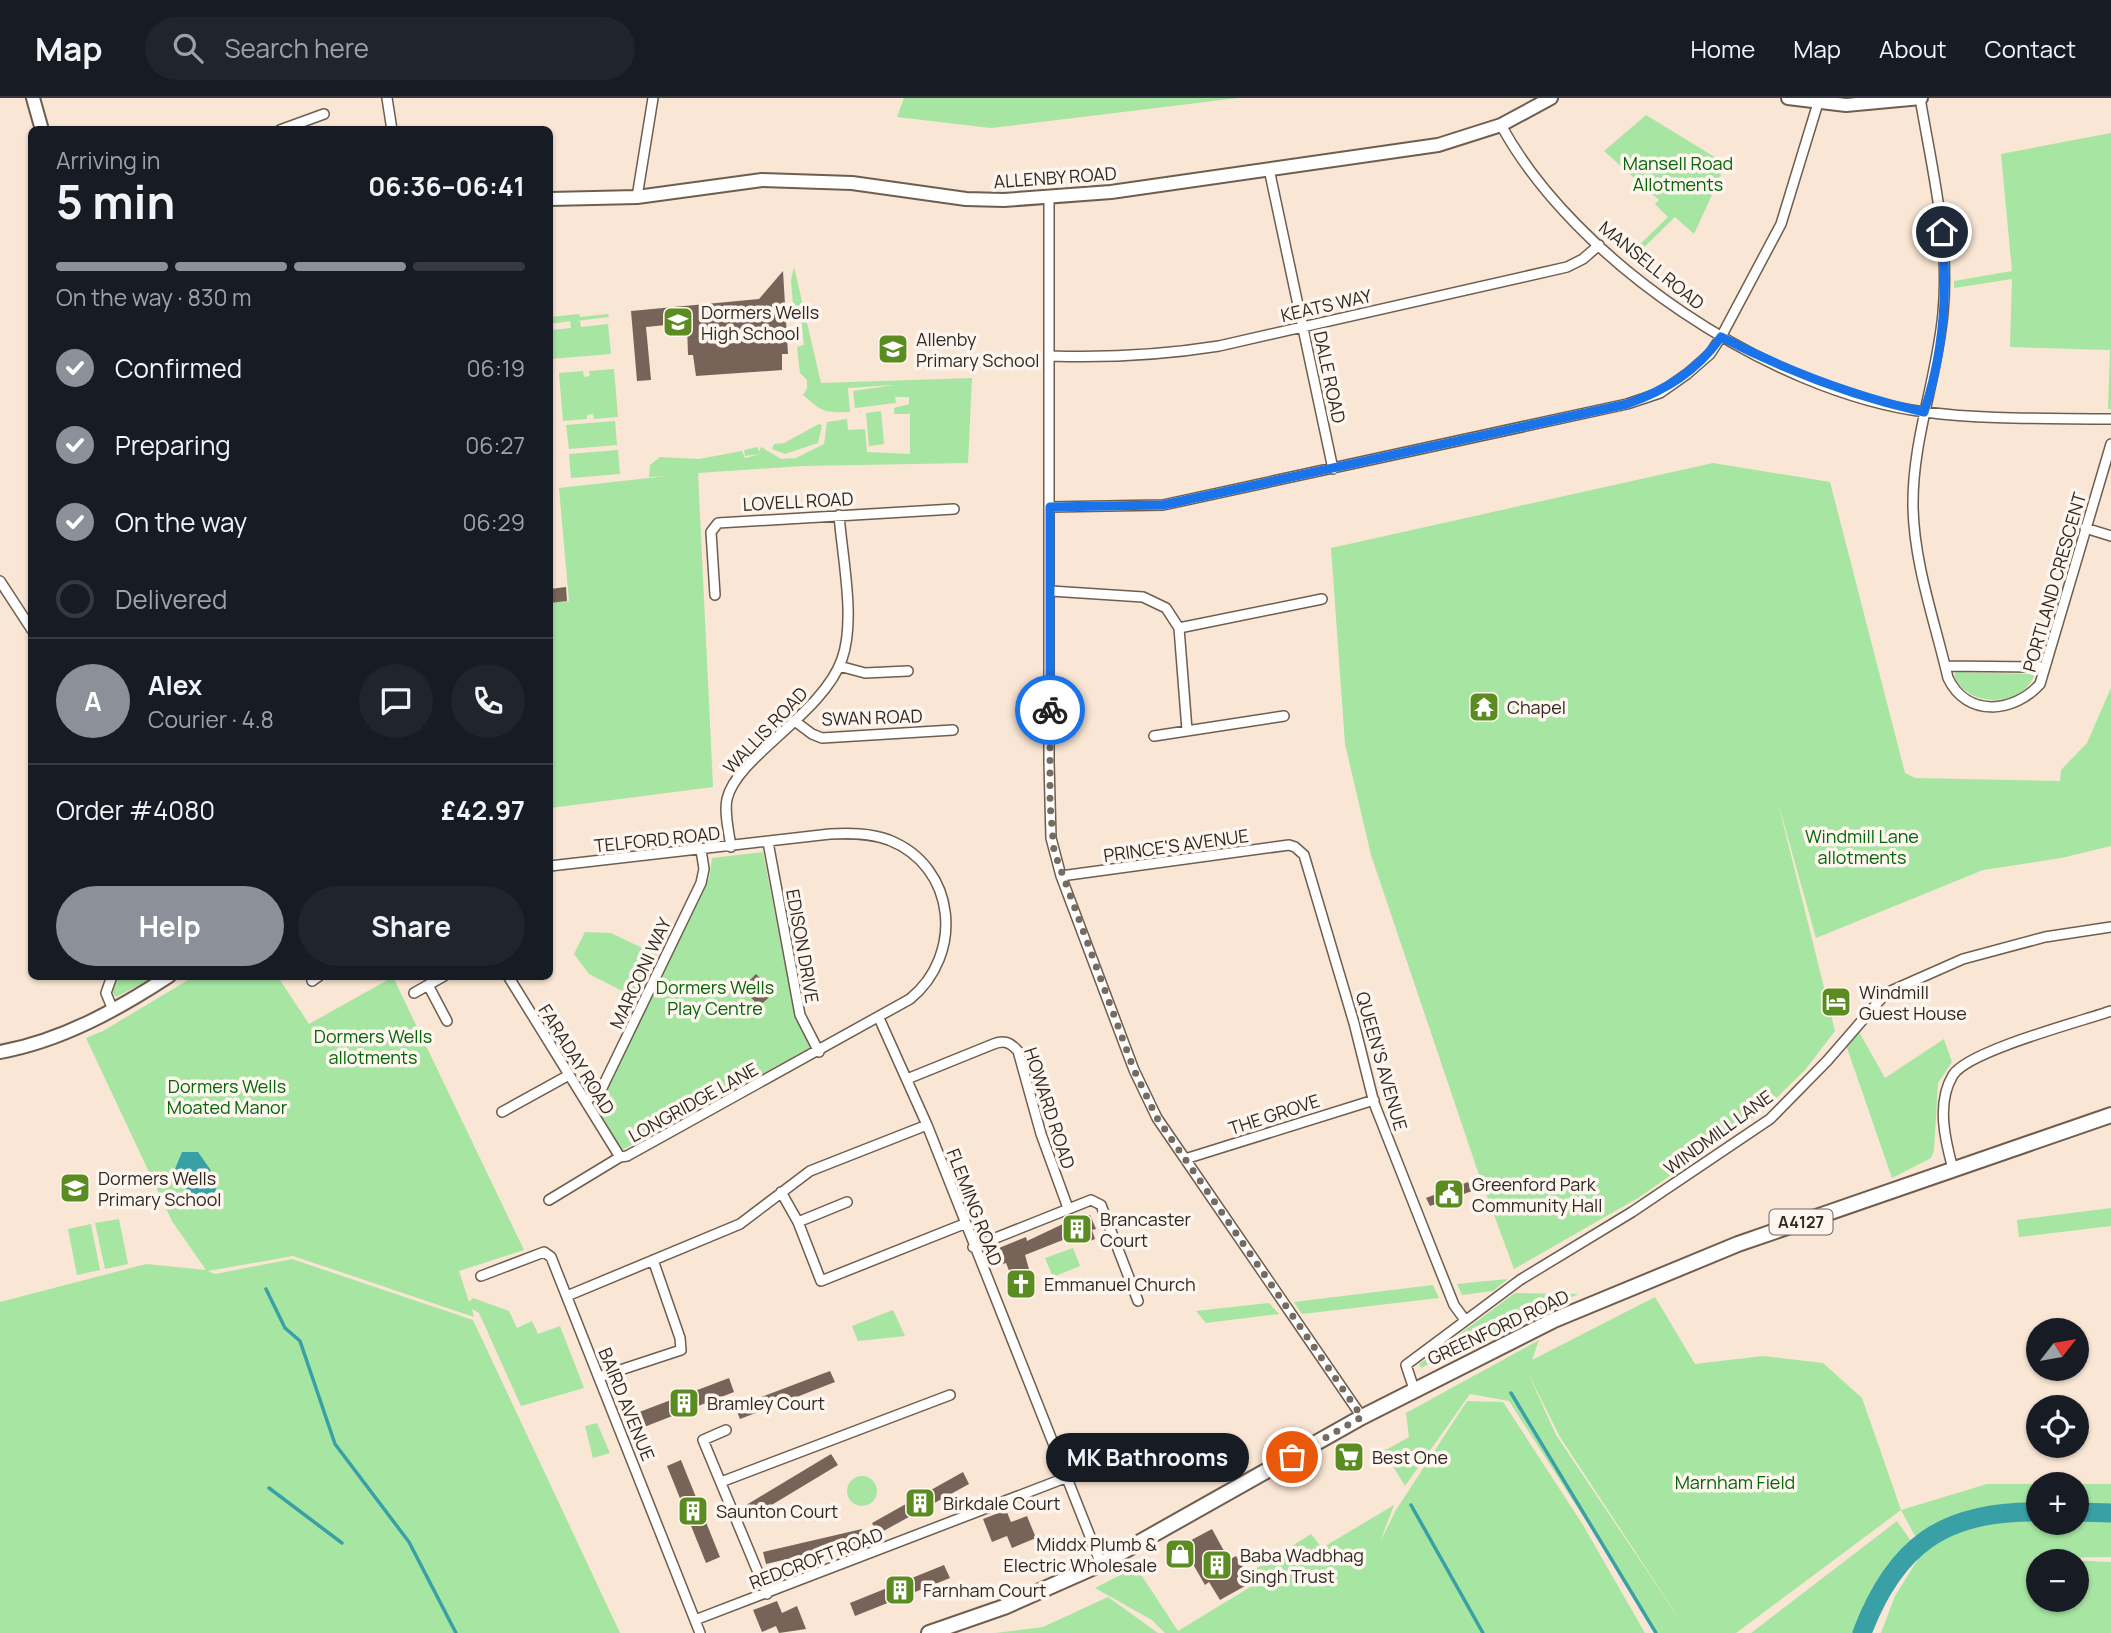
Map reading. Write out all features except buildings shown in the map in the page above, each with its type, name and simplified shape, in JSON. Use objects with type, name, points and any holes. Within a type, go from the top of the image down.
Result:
[{"type":"main road","name":"GREENFORD ROAD","points":[[929,1633],[1004,1607],[1101,1564],[1362,1417],[1554,1320],[1712,1255],[2111,1115]]},
{"type":"street","points":[[33,98],[41,126]]},
{"type":"street","points":[[387,98],[391,126]]},
{"type":"street","points":[[637,197],[653,98]]},
{"type":"street","name":"ALLENBY ROAD","points":[[553,199],[637,197],[762,180],[852,183],[966,199],[1049,198],[1111,192],[1438,145],[1501,125],[1551,98]]},
{"type":"street","points":[[1787,98],[1846,105],[1921,98]]},
{"type":"street","name":"PORTLAND CRESCENT","points":[[1921,98],[1942,232],[1945,285],[1939,343],[1915,466],[1914,526],[1945,666],[1954,690],[1976,704],[1992,708],[2008,706],[2032,693],[2040,684],[2111,444]]},
{"type":"street","points":[[1050,507],[1163,505],[1627,404],[1660,393],[1710,354],[1721,337],[1781,224],[1818,103]]},
{"type":"street","points":[[291,126],[324,114]]},
{"type":"street","name":"MANSELL ROAD","points":[[1501,125],[1537,178],[1599,245],[1670,303],[1721,337],[1770,362],[1840,390],[1924,412],[2111,419]]},
{"type":"street","name":"DALE ROAD","points":[[1269,169],[1333,469]]},
{"type":"street","points":[[1049,198],[1051,838],[1061,876],[1134,1070],[1157,1118],[1362,1417]]},
{"type":"street","name":"KEATS WAY","points":[[1051,356],[1108,358],[1161,355],[1303,327],[1567,267],[1583,259],[1599,245]]},
{"type":"street","name":"LOVELL ROAD","points":[[715,595],[711,532],[718,523],[954,509]]},
{"type":"street","name":"WALLIS ROAD","points":[[731,847],[726,802],[731,790],[748,766],[796,722],[820,695],[839,666],[848,627],[839,515]]},
{"type":"street","points":[[2085,528],[2111,536]]},
{"type":"street","points":[[0,581],[28,624]]},
{"type":"street","points":[[1051,591],[1143,597],[1166,608],[1179,628],[1187,730]]},
{"type":"street","points":[[1179,628],[1322,598]]},
{"type":"street","points":[[839,666],[865,673],[908,671]]},
{"type":"street","points":[[1945,666],[2045,667]]},
{"type":"street","points":[[1154,736],[1284,716]]},
{"type":"street","name":"SWAN ROAD","points":[[796,722],[822,738],[953,730]]},
{"type":"street","name":"TELFORD ROAD","points":[[553,866],[845,834],[880,837],[906,850],[934,879],[947,917],[946,936],[937,965],[916,994],[879,1018]]},
{"type":"street","name":"EDISON DRIVE","points":[[768,842],[800,1015],[819,1052]]},
{"type":"street","name":"PRINCE'S AVENUE","points":[[1061,876],[1268,847],[1295,847]]},
{"type":"street","name":"QUEEN'S AVENUE","points":[[1295,847],[1308,864],[1374,1100],[1454,1305],[1465,1320]]},
{"type":"street","name":"MARCONI WAY","points":[[586,1101],[598,1092],[607,1079],[701,883],[704,869],[701,850]]},
{"type":"street","name":"WINDMILL LANE","points":[[1414,1389],[1406,1364],[1520,1280],[1632,1212],[1770,1119],[1828,1061],[1886,993],[1963,959],[2045,937],[2111,927]]},
{"type":"street","points":[[111,980],[106,993],[113,1010]]},
{"type":"street","points":[[0,1052],[50,1039],[113,1010],[162,980]]},
{"type":"street","points":[[414,993],[437,980]]},
{"type":"street","name":"FARADAY ROAD","points":[[510,980],[620,1157]]},
{"type":"street","points":[[428,985],[447,1021]]},
{"type":"street","points":[[1953,1169],[1944,1128],[1946,1093],[1958,1068],[1994,1050],[2111,1011]]},
{"type":"street","name":"LONGRIDGE LANE","points":[[549,1200],[620,1157],[879,1018]]},
{"type":"street","name":"FLEMING ROAD","points":[[879,1018],[927,1125],[973,1247],[1101,1564]]},
{"type":"street","name":"HOWARD ROAD","points":[[907,1079],[1002,1041],[1012,1043],[1018,1051],[1041,1134],[1068,1209]]},
{"type":"street","points":[[502,1112],[569,1075]]},
{"type":"street","name":"THE GROVE","points":[[1185,1159],[1374,1100]]},
{"type":"street","points":[[567,1296],[740,1224],[810,1171],[927,1125]]},
{"type":"street","points":[[781,1192],[798,1222],[821,1281],[964,1224]]},
{"type":"street","points":[[973,1247],[1091,1200],[1101,1205],[1138,1301]]},
{"type":"street","points":[[798,1222],[847,1202]]},
{"type":"street","name":"BAIRD AVENUE","points":[[481,1276],[544,1252],[551,1257],[700,1633]]},
{"type":"street","points":[[599,1377],[681,1350],[680,1338],[653,1260]]},
{"type":"street","points":[[721,1482],[950,1395]]},
{"type":"street","points":[[726,1430],[703,1440],[767,1594]]},
{"type":"street","name":"REDCROFT ROAD","points":[[695,1620],[1065,1478]]},
{"type":"green space","points":[[904,98],[1238,98],[991,128],[897,117]]},
{"type":"green space","name":"Mansell Road Allotments","points":[[1646,115],[1726,164],[1694,234],[1675,217],[1631,260],[1627,257],[1668,217],[1655,204],[1659,200],[1604,151]]},
{"type":"green space","points":[[2111,133],[2111,409],[2108,409],[2110,350],[2010,347],[2012,279],[1954,288],[1954,281],[2012,271],[2001,154]]},
{"type":"green space","points":[[794,267],[821,383],[972,378],[968,463],[803,466],[698,473],[713,787],[553,808],[553,603],[569,601],[559,488],[667,476],[649,477],[650,465],[660,457],[699,459],[742,451],[745,458],[760,454],[745,456],[744,450],[758,447],[759,452],[761,447],[781,459],[796,458],[824,444],[827,422],[847,419],[848,430],[865,429],[867,452],[910,454],[910,414],[894,414],[894,408],[909,404],[909,397],[895,397],[896,403],[855,408],[853,391],[894,385],[848,388],[850,412],[824,410],[803,395],[807,389],[807,380],[800,373],[797,347],[804,345],[801,317],[794,317],[791,280]]},
{"type":"green space","points":[[608,314],[609,317],[576,321],[580,321],[581,327],[608,324],[611,354],[553,359],[553,330],[571,328],[570,321],[553,324],[553,317]]},
{"type":"green space","points":[[614,369],[618,417],[594,419],[593,414],[587,415],[587,419],[563,421],[559,373],[583,371],[584,377],[590,376],[589,371]]},
{"type":"green space","points":[[881,411],[884,444],[869,446],[866,413]]},
{"type":"green space","points":[[615,421],[617,445],[569,449],[566,425]]},
{"type":"green space","points":[[819,424],[822,425],[818,443],[785,454],[772,449],[774,444],[784,443]]},
{"type":"green space","points":[[618,450],[620,474],[571,478],[569,454]]},
{"type":"green space","name":"Windmill Lane allotments","points":[[1713,463],[1830,482],[1905,773],[1915,778],[2060,781],[2061,770],[2087,743],[2111,688],[2111,846],[2061,858],[1983,870],[1816,938],[1777,799],[1835,1031],[1805,1070],[1763,1111],[1638,1198],[1514,1269],[1477,1169],[1371,855],[1345,744],[1331,548]]},
{"type":"green space","points":[[1956,672],[2034,676],[2018,694],[1994,700],[1970,694],[1960,686],[1954,675]]},
{"type":"green space","name":"Dormers Wells Play Centre","points":[[763,852],[794,1012],[812,1047],[622,1150],[597,1108],[709,878],[712,858]]},
{"type":"green space","points":[[585,932],[611,933],[657,955],[636,998],[589,974],[574,954]]},
{"type":"green space","points":[[116,980],[149,980],[116,997],[112,992],[112,984]]},
{"type":"green space","points":[[188,980],[280,980],[309,1024],[388,980],[394,980],[524,1250],[459,1271],[469,1302],[473,1298],[509,1311],[517,1328],[532,1321],[538,1334],[560,1326],[584,1388],[521,1406],[479,1313],[472,1309],[474,1317],[293,1256],[208,1271],[215,1274],[292,1259],[473,1320],[620,1633],[0,1633],[0,1302],[146,1264],[206,1270],[172,1221],[86,1038],[103,1031]]},
{"type":"green space","points":[[1859,1032],[1885,1078],[1944,1039],[1952,1062],[1938,1083],[1934,1150],[1931,1158],[1892,1178],[1846,1045]]},
{"type":"green space","points":[[2111,1208],[2111,1226],[2019,1237],[2017,1220]]},
{"type":"green space","points":[[119,1219],[128,1264],[105,1269],[95,1223]]},
{"type":"green space","points":[[91,1224],[100,1270],[77,1275],[68,1229]]},
{"type":"green space","points":[[1073,1248],[1080,1266],[1053,1277],[1045,1258]]},
{"type":"green space","points":[[1508,1279],[1493,1291],[1462,1295],[1457,1284]]},
{"type":"green space","points":[[1433,1285],[1439,1298],[1302,1314],[1294,1302]]},
{"type":"green space","points":[[1515,1293],[1578,1294],[1421,1368],[1419,1364]]},
{"type":"green space","name":"Marnham Field","points":[[1655,1297],[1695,1364],[1763,1356],[1823,1363],[1862,1398],[1901,1510],[1736,1633],[1658,1633],[1509,1401],[1470,1394],[1405,1486],[1384,1451],[1409,1437],[1406,1413],[1539,1340],[1532,1360]],"holes":[[[1527,1371],[1560,1437],[1688,1632],[1556,1435]]]},
{"type":"green space","points":[[1269,1303],[1279,1314],[1206,1323],[1196,1311]]},
{"type":"green space","points":[[893,1310],[905,1336],[858,1341],[852,1326]]},
{"type":"green space","points":[[1467,1401],[1503,1402],[1583,1525],[1645,1633],[1165,1633],[1152,1620],[1095,1588],[1136,1567],[1178,1631],[1252,1586],[1247,1574],[1311,1534],[1322,1548],[1394,1505],[1380,1542],[1396,1510]]},
{"type":"green space","points":[[597,1423],[610,1453],[593,1458],[585,1426]]},
{"type":"green space","points":[[862,1476],[873,1480],[877,1491],[873,1502],[862,1506],[851,1502],[847,1491],[851,1480]]},
{"type":"green space","points":[[1987,1484],[2026,1484],[2026,1535],[2089,1535],[2089,1484],[2111,1484],[2111,1557],[2089,1557],[2089,1549],[2026,1549],[2026,1612],[2089,1612],[2089,1561],[2111,1562],[2111,1633],[1881,1633],[1895,1596],[1923,1551],[1901,1510]]},
{"type":"green space","points":[[1897,1521],[1911,1541],[1873,1596],[1859,1633],[1751,1633]]},
{"type":"green space","points":[[1108,1597],[1158,1633],[995,1633],[1043,1627]]},
{"type":"water","points":[[182,1152],[198,1152],[210,1169],[216,1190],[210,1199],[199,1202],[189,1194],[175,1169]]},
{"type":"waterway","points":[[266,1289],[285,1328],[300,1341],[335,1444],[409,1542],[456,1633]]},
{"type":"waterway","points":[[1511,1393],[1656,1633]]},
{"type":"waterway","points":[[269,1488],[342,1543]]},
{"type":"waterway","points":[[1411,1505],[1483,1633]]},
{"type":"waterway","points":[[1862,1633],[1890,1577],[1907,1556],[1927,1539],[1950,1526],[1976,1518],[2026,1512]]},
{"type":"waterway","points":[[2089,1512],[2111,1513]]},
{"type":"way so far","points":[[1050,710],[1050,803],[1054,851],[1134,1070],[1157,1118],[1362,1417],[1292,1457]]},
{"type":"place","name":"Dormers Wells High School","points":[[678,322]]},
{"type":"place","name":"Allenby Primary School","points":[[893,349]]},
{"type":"place","name":"Chapel","points":[[1484,707]]},
{"type":"place","name":"Windmill Guest House","points":[[1836,1002]]},
{"type":"place","name":"Dormers Wells Primary School","points":[[75,1188]]},
{"type":"place","name":"Greenford Park Community Hall","points":[[1449,1194]]},
{"type":"place","name":"Brancaster Court","points":[[1077,1229]]},
{"type":"place","name":"Emmanuel Church","points":[[1021,1284]]},
{"type":"place","name":"Bramley Court","points":[[684,1403]]},
{"type":"place","name":"MK Bathrooms","points":[[1292,1457]]},
{"type":"place","name":"Best One","points":[[1349,1457]]},
{"type":"place","name":"Birkdale Court","points":[[920,1503]]},
{"type":"place","name":"Saunton Court","points":[[693,1511]]},
{"type":"place","name":"Middx Plumb & Electric Wholesale","points":[[1180,1554]]},
{"type":"place","name":"Baba Wadbhag Singh Trust","points":[[1217,1565]]},
{"type":"place","name":"Farnham Court","points":[[900,1590]]},
{"type":"route","points":[[1050,710],[1050,507],[1163,505],[1627,404],[1660,393],[1687,374],[1710,354],[1721,337],[1770,362],[1840,390],[1924,412],[1943,317],[1945,257],[1942,232]]},
{"type":"park label","name":"Dormers Wells allotments","points":[[373,1046]]},
{"type":"park label","name":"Dormers Wells Moated Manor","points":[[227,1096]]}]
